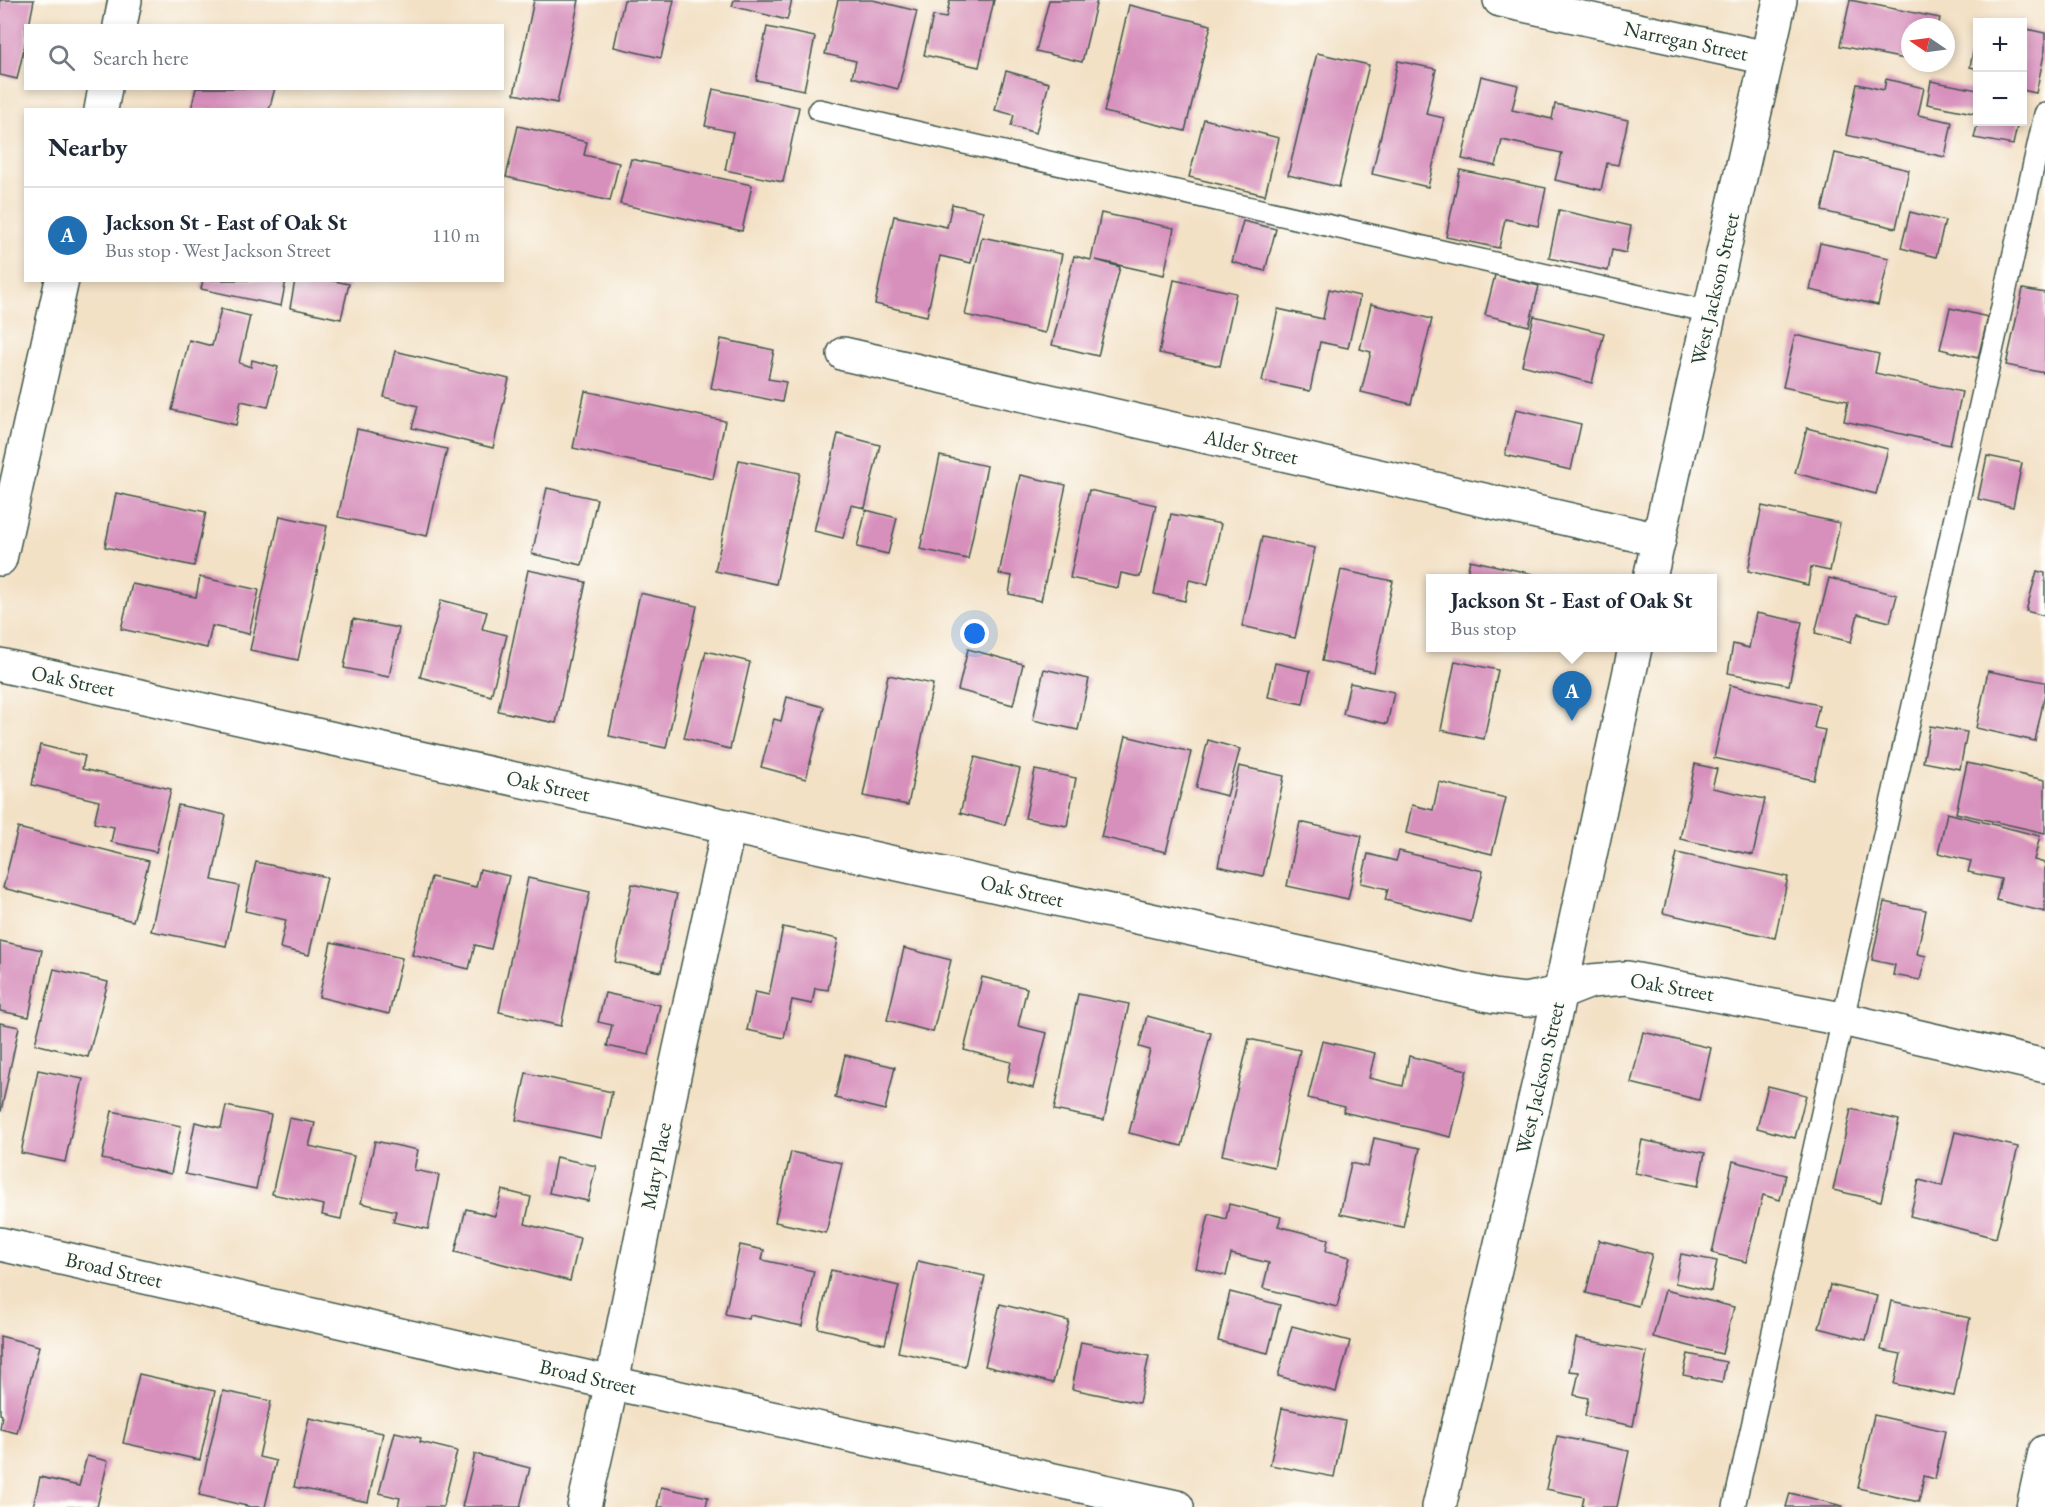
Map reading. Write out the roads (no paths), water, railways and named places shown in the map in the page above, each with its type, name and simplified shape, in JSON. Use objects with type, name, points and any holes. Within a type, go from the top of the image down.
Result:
[{"type":"street","points":[[120,24],[125,0]]},
{"type":"street","name":"West Jackson Street","points":[[1651,574],[1780,0]]},
{"type":"street","name":"Narregan Street","points":[[1515,2],[1767,58]]},
{"type":"street","points":[[101,108],[105,90]]},
{"type":"street","points":[[0,559],[62,282]]},
{"type":"street","name":"Alder Street","points":[[844,354],[1659,540]]},
{"type":"street","name":"West Jackson Street","points":[[1439,1507],[1560,993],[1634,652]]},
{"type":"street","name":"Oak Street","points":[[0,665],[1494,996],[1526,1000],[1560,993],[1591,981],[1627,978],[1842,1019],[2045,1066]]},
{"type":"street","name":"Mary Place","points":[[584,1507],[729,826]]},
{"type":"street","name":"Broad Street","points":[[0,1244],[612,1383],[1177,1507]]},
{"type":"street","points":[[2033,1507],[2045,1452]]},
{"type":"lane","points":[[819,110],[1710,312]]},
{"type":"lane","points":[[1734,1507],[2045,114]]},
{"type":"place","name":"Jackson St - East of Oak St","points":[[1572,721]]}]
